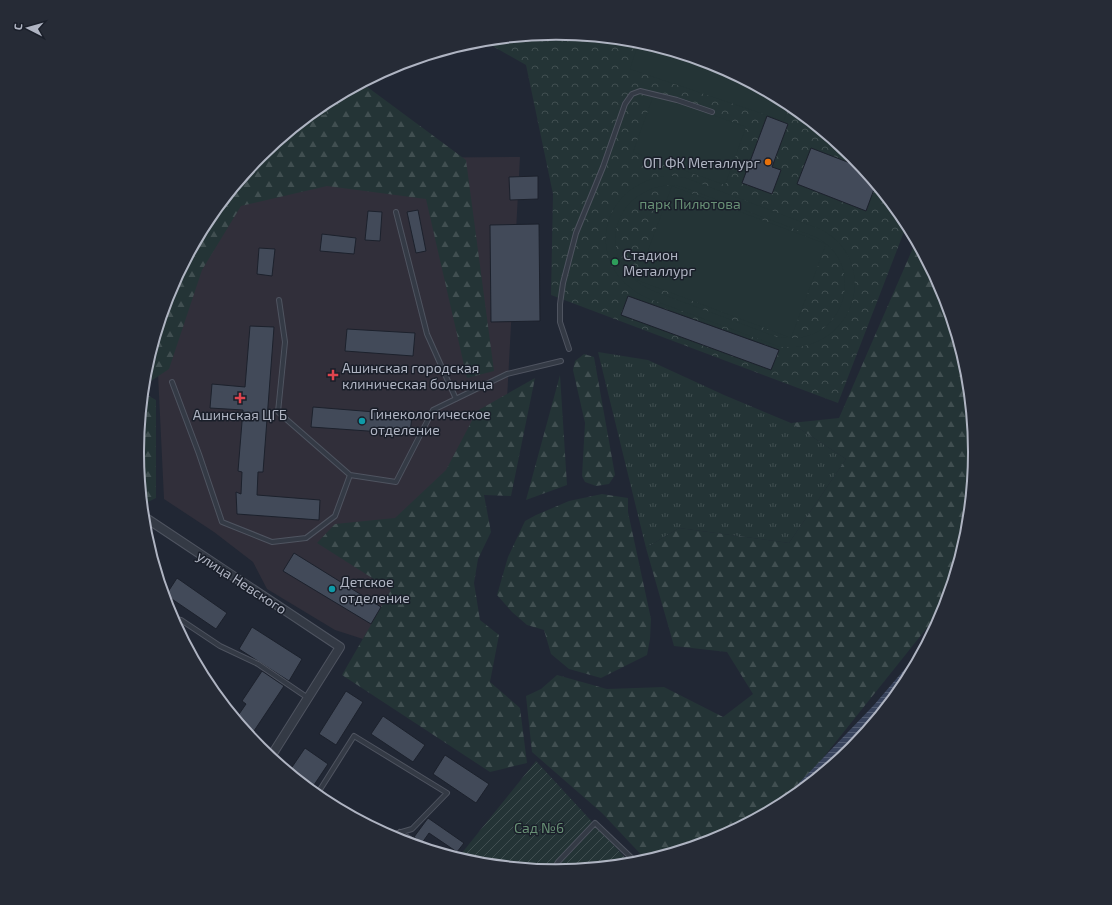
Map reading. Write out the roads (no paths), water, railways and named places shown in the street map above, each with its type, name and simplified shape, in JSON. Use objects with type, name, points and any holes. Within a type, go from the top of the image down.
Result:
[{"type":"street","name":"улица Невского","points":[[149,520],[340,647],[309,699]]},
{"type":"street","points":[[273,753],[309,699]]},
{"type":"lane","points":[[569,349],[560,322],[560,304],[563,283],[576,233],[603,166],[625,104],[632,94],[640,91],[677,100],[712,112]]},
{"type":"lane","points":[[396,212],[427,334],[456,399]]},
{"type":"lane","points":[[279,300],[284,342],[278,412],[350,475],[396,482],[433,410],[507,374],[561,360]]},
{"type":"lane","points":[[172,382],[199,454],[222,522],[272,542],[306,538],[335,516],[350,475]]},
{"type":"lane","points":[[179,620],[220,646],[258,664],[309,699]]},
{"type":"lane","points":[[320,790],[354,736],[447,793],[412,829],[396,833]]},
{"type":"lane","points":[[556,865],[595,823],[631,858]]},
{"type":"lane","points":[[400,832],[408,838]]},
{"type":"water","points":[[912,660],[883,704],[848,744],[828,763],[792,790],[874,705]]},
{"type":"place","name":"ОП ФК Металлург","points":[[768,162]]},
{"type":"place","name":"Стадион Металлург","points":[[615,262]]},
{"type":"place","name":"Ашинская городская клиническая больница","points":[[333,375]]},
{"type":"place","name":"Ашинская ЦГБ","points":[[240,398]]},
{"type":"place","name":"Гинекологическое отделение","points":[[362,421]]},
{"type":"place","name":"Детское отделение","points":[[332,589]]},
{"type":"park label","name":"парк Пилютова","points":[[690,203]]},
{"type":"park label","name":"Сад №6","points":[[539,827]]}]
